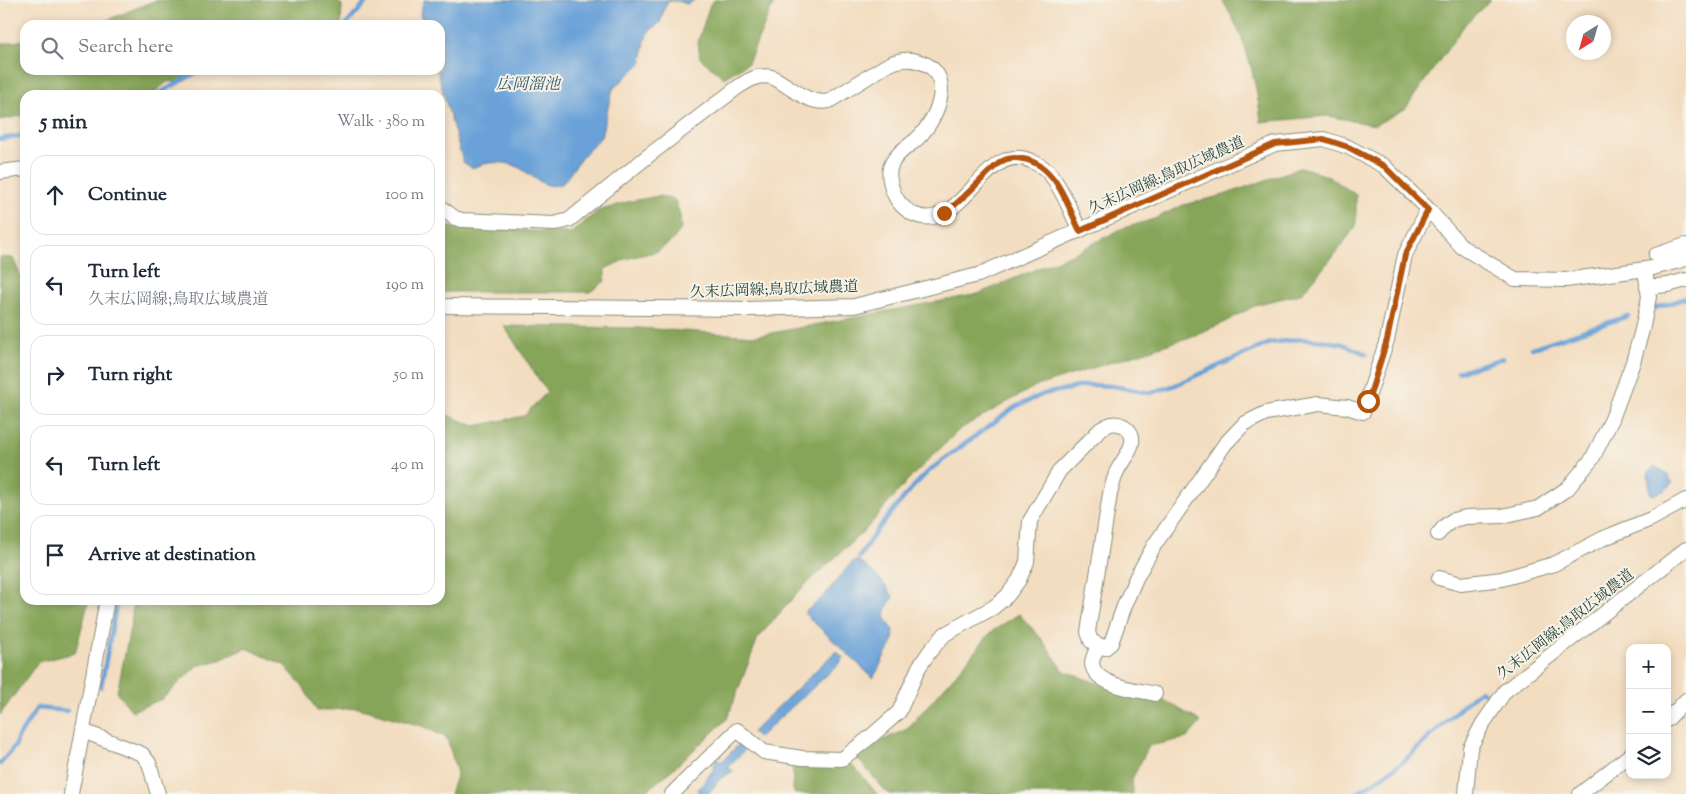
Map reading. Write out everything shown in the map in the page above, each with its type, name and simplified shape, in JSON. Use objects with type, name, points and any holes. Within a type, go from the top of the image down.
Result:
[{"type":"street","points":[[445,211],[455,218],[462,220],[545,224],[563,223],[576,216],[648,156],[738,87],[752,79],[766,75],[772,76],[808,98],[823,103],[892,62],[911,60],[933,68],[939,76],[942,90],[936,112],[928,125],[898,155],[890,168],[889,174],[892,190],[901,205],[909,212],[924,217],[944,213],[963,198],[998,164],[1010,158],[1018,158],[1028,160],[1049,172],[1080,231]]},
{"type":"street","name":"久末広岡線;鳥取広域農道","points":[[445,306],[738,309],[854,306],[978,274],[1080,231],[1275,144],[1324,139],[1348,147],[1384,166],[1462,247],[1515,279],[1566,280],[1645,270],[1686,259]]},
{"type":"street","points":[[0,172],[20,170]]},
{"type":"street","points":[[672,794],[737,730],[764,752],[802,758],[842,759],[869,738],[899,712],[920,667],[930,651],[945,634],[994,607],[1007,596],[1019,580],[1027,562],[1030,521],[1060,470],[1101,429],[1118,423],[1130,433],[1133,439],[1132,446],[1116,473],[1110,494],[1088,632],[1091,641],[1105,648],[1111,643],[1127,599],[1155,544],[1225,444],[1244,424],[1266,413],[1318,404],[1346,407],[1363,412],[1387,340],[1405,255],[1428,210]]},
{"type":"street","points":[[1656,255],[1686,245]]},
{"type":"street","points":[[1438,534],[1453,520],[1466,517],[1502,516],[1538,508],[1568,488],[1592,459],[1612,419],[1633,362],[1642,330],[1649,297],[1645,270]]},
{"type":"street","points":[[1647,287],[1668,285],[1686,280]]},
{"type":"street","points":[[1439,578],[1461,584],[1502,579],[1554,564],[1604,538],[1651,519],[1686,500]]},
{"type":"street","name":"久末広岡線;鳥取広域農道","points":[[1466,794],[1470,748],[1482,725],[1505,691],[1686,549]]},
{"type":"street","points":[[71,794],[106,605]]},
{"type":"street","points":[[1098,645],[1092,662],[1094,672],[1104,680],[1156,694]]},
{"type":"street","points":[[1671,716],[1686,700]]},
{"type":"street","points":[[83,731],[142,754],[149,763],[158,794]]},
{"type":"street","points":[[1580,794],[1626,759]]},
{"type":"green space","points":[[156,0],[335,0],[342,5],[341,20],[107,20]]},
{"type":"green space","points":[[714,0],[775,0],[748,63],[724,78],[700,58],[698,42],[710,4]]},
{"type":"green space","points":[[1222,0],[1491,0],[1466,23],[1405,109],[1375,125],[1328,116],[1261,122],[1249,59],[1238,29]]},
{"type":"green space","points":[[20,41],[20,75],[195,75],[185,81],[167,82],[157,90],[20,90],[20,116],[0,120],[0,44]]},
{"type":"green space","points":[[1302,167],[1330,177],[1356,195],[1356,226],[1301,294],[1258,304],[1221,324],[1190,337],[1034,387],[960,429],[907,481],[868,527],[799,591],[758,638],[727,719],[643,794],[450,794],[457,773],[447,738],[422,726],[358,708],[317,711],[302,685],[284,665],[246,648],[220,660],[197,666],[162,699],[132,711],[117,693],[132,618],[133,605],[445,605],[445,414],[475,426],[524,416],[547,392],[504,326],[639,328],[756,336],[978,294],[1081,250],[1121,229],[1154,219],[1183,205],[1224,195]]},
{"type":"green space","points":[[659,196],[675,200],[680,215],[681,229],[672,241],[658,251],[626,259],[605,269],[605,281],[590,292],[445,292],[445,224],[450,227],[571,233],[598,211],[631,201]]},
{"type":"green space","points":[[0,257],[13,258],[20,275],[20,605],[88,605],[75,653],[38,662],[0,715]]},
{"type":"green space","points":[[1019,614],[1041,638],[1064,671],[1124,693],[1166,701],[1201,722],[1187,738],[1149,746],[1132,779],[1133,794],[888,794],[856,757],[859,751],[907,729],[991,632]]},
{"type":"green space","points":[[792,760],[849,763],[877,794],[795,794],[793,789]]},
{"type":"water","name":"広岡溜池","points":[[424,0],[695,0],[687,4],[669,1],[660,23],[648,32],[642,62],[613,89],[601,137],[582,157],[563,183],[556,186],[543,183],[517,166],[510,164],[491,163],[472,168],[463,162],[445,98],[445,90],[443,90],[438,75],[445,75],[445,20],[422,20],[420,13]]},
{"type":"water","points":[[1654,466],[1665,472],[1673,483],[1664,491],[1652,495],[1650,493],[1648,474]]},
{"type":"water","points":[[858,560],[886,586],[893,597],[886,613],[887,621],[893,633],[891,647],[873,678],[804,613],[822,598],[852,562]]},
{"type":"water","points":[[836,651],[843,657],[840,663],[758,738],[752,732]]},
{"type":"water","points":[[742,741],[750,745],[728,767],[733,771],[720,779],[708,794],[702,794],[697,791],[713,770],[716,758],[721,762]]},
{"type":"waterway","points":[[350,20],[368,0]]},
{"type":"waterway","points":[[165,90],[192,75]]},
{"type":"waterway","points":[[0,139],[20,136]]},
{"type":"waterway","points":[[1655,308],[1686,298]]},
{"type":"waterway","points":[[1532,348],[1628,316]]},
{"type":"waterway","points":[[859,557],[877,530],[912,488],[931,469],[1015,407],[1044,394],[1087,385],[1113,386],[1150,393],[1173,386],[1270,343],[1301,339],[1343,344],[1366,354]]},
{"type":"waterway","points":[[1458,372],[1503,358]]},
{"type":"waterway","points":[[101,687],[116,605]]},
{"type":"waterway","points":[[1356,794],[1403,762],[1473,696],[1480,691],[1484,693]]},
{"type":"waterway","points":[[0,764],[16,745],[17,739],[37,708],[67,711]]},
{"type":"route","points":[[944,213],[963,198],[998,164],[1010,158],[1028,160],[1049,172],[1080,231],[1275,144],[1324,139],[1348,147],[1384,166],[1428,210],[1405,255],[1387,340],[1368,401]]}]
